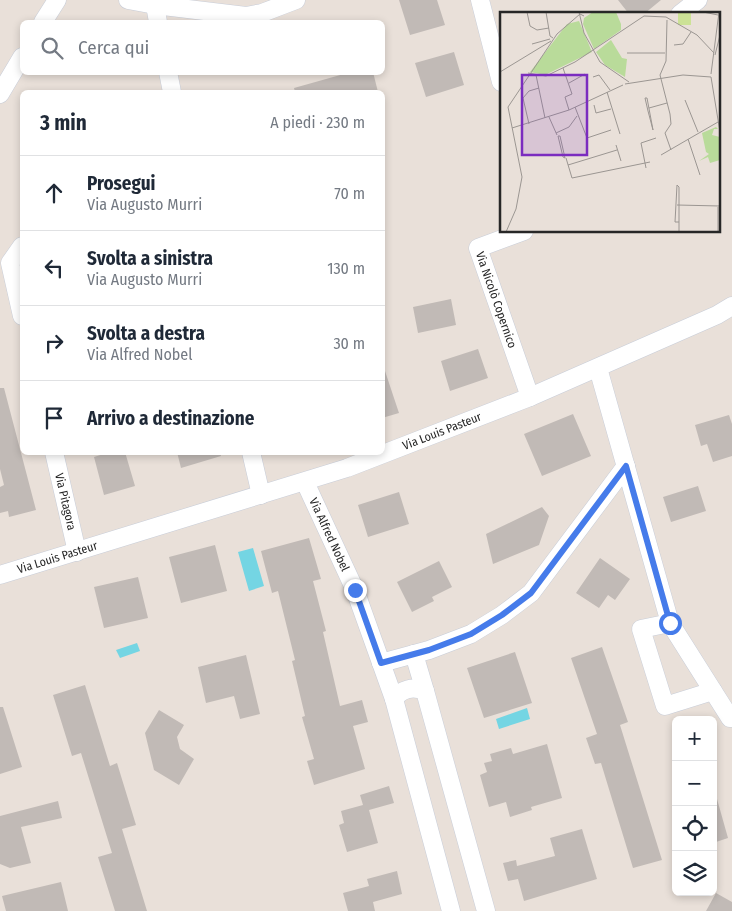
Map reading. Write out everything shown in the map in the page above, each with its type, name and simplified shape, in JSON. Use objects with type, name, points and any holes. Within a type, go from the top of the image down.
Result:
[{"type":"street","points":[[44,20],[57,0]]},
{"type":"street","points":[[128,0],[156,14],[246,16],[262,13],[296,0]]},
{"type":"street","points":[[480,0],[500,78]]},
{"type":"street","points":[[683,12],[698,0]]},
{"type":"street","points":[[0,94],[20,59]]},
{"type":"street","points":[[169,75],[172,90]]},
{"type":"street","name":"Via Nicolò Copernico","points":[[521,232],[478,248],[530,397]]},
{"type":"street","points":[[20,249],[10,263],[20,307]]},
{"type":"street","name":"Via Louis Pasteur","points":[[385,453],[530,397],[717,315],[732,306]]},
{"type":"street","points":[[598,368],[670,623],[731,720]]},
{"type":"street","name":"Via Pitagora","points":[[55,455],[77,552]]},
{"type":"street","points":[[252,455],[261,495]]},
{"type":"street","name":"Via Louis Pasteur","points":[[0,575],[305,482],[381,455]]},
{"type":"street","points":[[381,663],[414,654],[471,634],[502,615],[531,593],[626,466]]},
{"type":"street","name":"Via Alfred Nobel","points":[[305,482],[355,590],[394,699],[451,911]]},
{"type":"street","points":[[670,623],[641,629],[666,706],[713,691]]},
{"type":"street","points":[[414,654],[486,911]]},
{"type":"street","points":[[394,699],[398,693],[408,689],[418,688],[425,691]]},
{"type":"water","points":[[253,548],[264,586],[249,591],[238,552]]},
{"type":"water","points":[[137,643],[140,651],[120,658],[116,650]]},
{"type":"water","points":[[527,708],[530,719],[499,729],[496,719]]},
{"type":"building","points":[[399,0],[437,0],[445,25],[410,35]]},
{"type":"building","points":[[618,0],[661,0],[646,12],[627,12]]},
{"type":"building","points":[[454,52],[464,85],[426,97],[415,63]]},
{"type":"building","points":[[340,75],[374,75],[378,90],[294,90],[294,88]]},
{"type":"building","points":[[451,299],[456,325],[418,333],[413,307]]},
{"type":"building","points":[[478,349],[488,378],[450,391],[441,361]]},
{"type":"building","points":[[385,371],[399,413],[385,417]]},
{"type":"building","points":[[0,388],[4,388],[20,455],[22,455],[36,510],[9,517],[8,511],[0,513],[0,487],[4,485],[0,469]]},
{"type":"building","points":[[573,414],[591,456],[542,476],[524,434]]},
{"type":"building","points":[[729,415],[732,424],[732,456],[713,462],[707,444],[701,446],[695,425]]},
{"type":"building","points":[[100,455],[126,455],[135,486],[104,495],[94,457]]},
{"type":"building","points":[[178,455],[221,455],[221,456],[181,468]]},
{"type":"building","points":[[698,486],[706,511],[671,522],[663,497]]},
{"type":"building","points":[[399,492],[409,524],[368,537],[358,505]]},
{"type":"building","points":[[542,507],[549,516],[539,545],[493,564],[486,534]]},
{"type":"building","points":[[309,538],[321,579],[313,581],[326,631],[323,632],[340,706],[362,700],[368,722],[353,726],[365,769],[314,785],[307,761],[314,759],[302,717],[305,716],[292,661],[295,660],[278,591],[272,593],[261,551]]},
{"type":"building","points":[[215,545],[227,591],[181,603],[169,557]]},
{"type":"building","points":[[600,558],[630,579],[615,600],[608,595],[599,608],[576,593]]},
{"type":"building","points":[[439,561],[452,587],[432,597],[434,601],[412,612],[397,582]]},
{"type":"building","points":[[138,577],[148,618],[104,628],[94,587]]},
{"type":"building","points":[[602,647],[628,722],[620,725],[662,860],[633,868],[601,763],[595,764],[586,738],[597,734],[571,658]]},
{"type":"building","points":[[515,652],[532,703],[484,718],[467,668]]},
{"type":"building","points":[[246,655],[260,714],[240,719],[234,696],[206,703],[198,667]]},
{"type":"building","points":[[85,685],[110,766],[117,763],[136,825],[122,829],[147,911],[115,911],[98,857],[112,853],[81,753],[72,756],[53,695]]},
{"type":"building","points":[[0,707],[3,707],[22,767],[0,774]]},
{"type":"building","points":[[159,710],[184,725],[177,737],[180,749],[194,759],[179,785],[154,770],[145,733]]},
{"type":"building","points":[[547,744],[562,798],[531,807],[532,810],[510,817],[506,802],[489,807],[480,775],[487,772],[484,763],[492,761],[490,754],[511,748],[513,754]]},
{"type":"building","points":[[389,786],[394,803],[369,810],[378,843],[347,852],[339,825],[344,823],[341,811],[363,805],[360,795]]},
{"type":"building","points":[[717,799],[728,838],[717,842]]},
{"type":"building","points":[[58,801],[62,818],[21,827],[31,863],[10,868],[0,864],[0,816]]},
{"type":"building","points":[[582,829],[597,879],[524,901],[518,879],[508,881],[503,863],[516,860],[517,866],[555,856],[550,838]]},
{"type":"building","points":[[397,871],[402,894],[373,902],[375,911],[348,911],[343,893],[369,886],[367,879]]},
{"type":"building","points":[[61,882],[68,911],[6,911],[2,896]]},
{"type":"building","points":[[717,894],[732,902],[732,911],[706,911]]},
{"type":"route","points":[[355,590],[381,663],[429,650],[471,634],[502,615],[531,593],[626,466],[670,623]]}]
